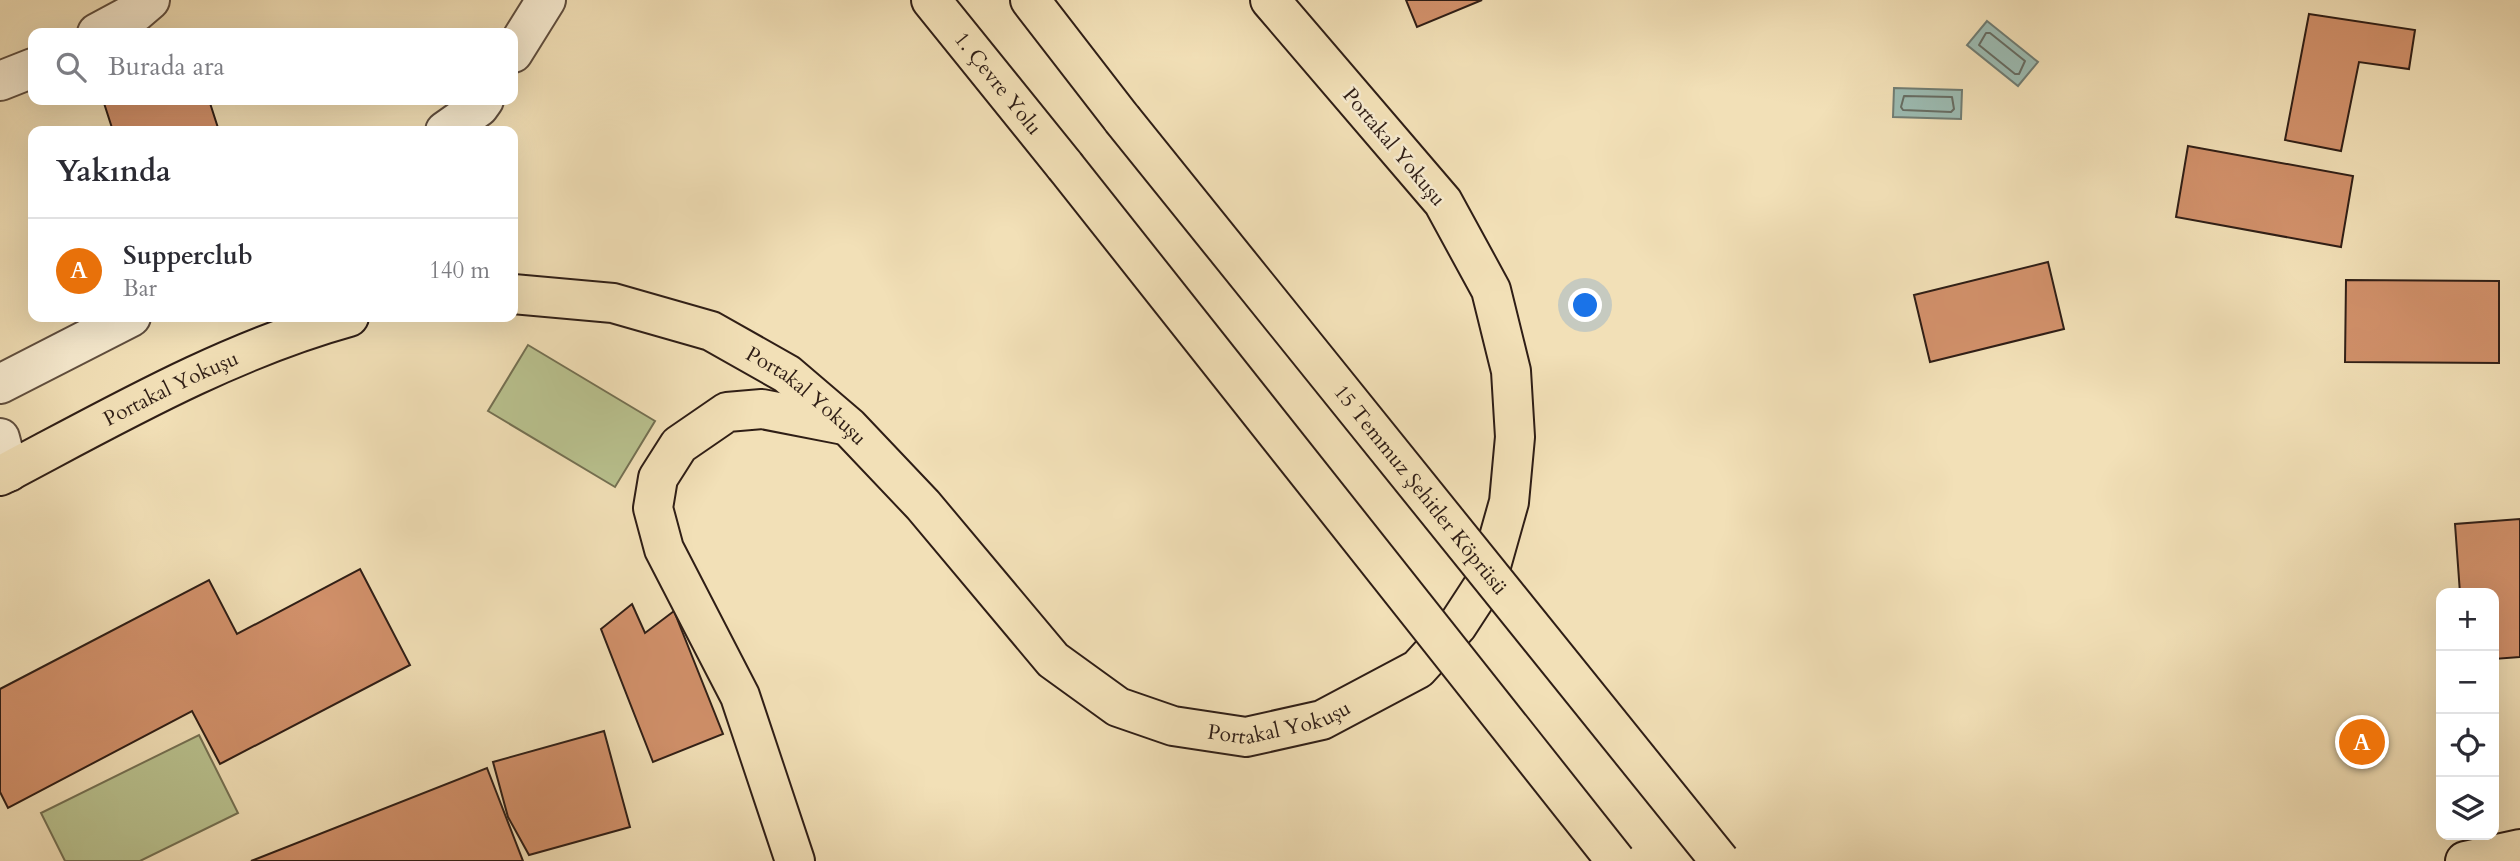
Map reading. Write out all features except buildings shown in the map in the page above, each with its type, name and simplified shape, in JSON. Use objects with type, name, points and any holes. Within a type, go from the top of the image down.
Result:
[{"type":"main road","name":"1. Çevre Yolu","points":[[931,0],[1616,861]]},
{"type":"main road","name":"15 Temmuz Şehitler Köprüsü","points":[[1030,0],[1122,119],[1720,861]]},
{"type":"main road","name":"Portakal Yokuşu","points":[[518,294],[613,303],[711,331],[787,374],[849,427],[923,505],[1053,660],[1118,707],[1173,726],[1245,737],[1322,720],[1418,670],[1457,626],[1486,580],[1509,502],[1515,437],[1511,372],[1491,290],[1443,202],[1270,0]]},
{"type":"main road","name":"Portakal Yokuşu","points":[[3,462],[301,330],[331,322]]},
{"type":"main road","points":[[796,861],[740,696],[664,549],[653,508],[658,478],[679,445],[727,412],[762,409],[849,427]]},
{"type":"main road","points":[[2465,861],[2520,849]]},
{"type":"street","points":[[106,28],[150,0]]},
{"type":"street","points":[[518,45],[546,0]]},
{"type":"street","points":[[0,81],[28,70]]},
{"type":"street","points":[[452,126],[480,105]]},
{"type":"street","points":[[0,384],[121,322]]},
{"type":"green space","points":[[528,345],[655,421],[615,487],[488,411]]},
{"type":"green space","points":[[199,735],[238,813],[140,861],[65,861],[41,813]]},
{"type":"water","points":[[1987,21],[2038,62],[2018,86],[1967,45]]},
{"type":"water","points":[[1894,88],[1962,90],[1961,119],[1893,117]]},
{"type":"place","name":"Supperclub","points":[[2362,742]]}]
